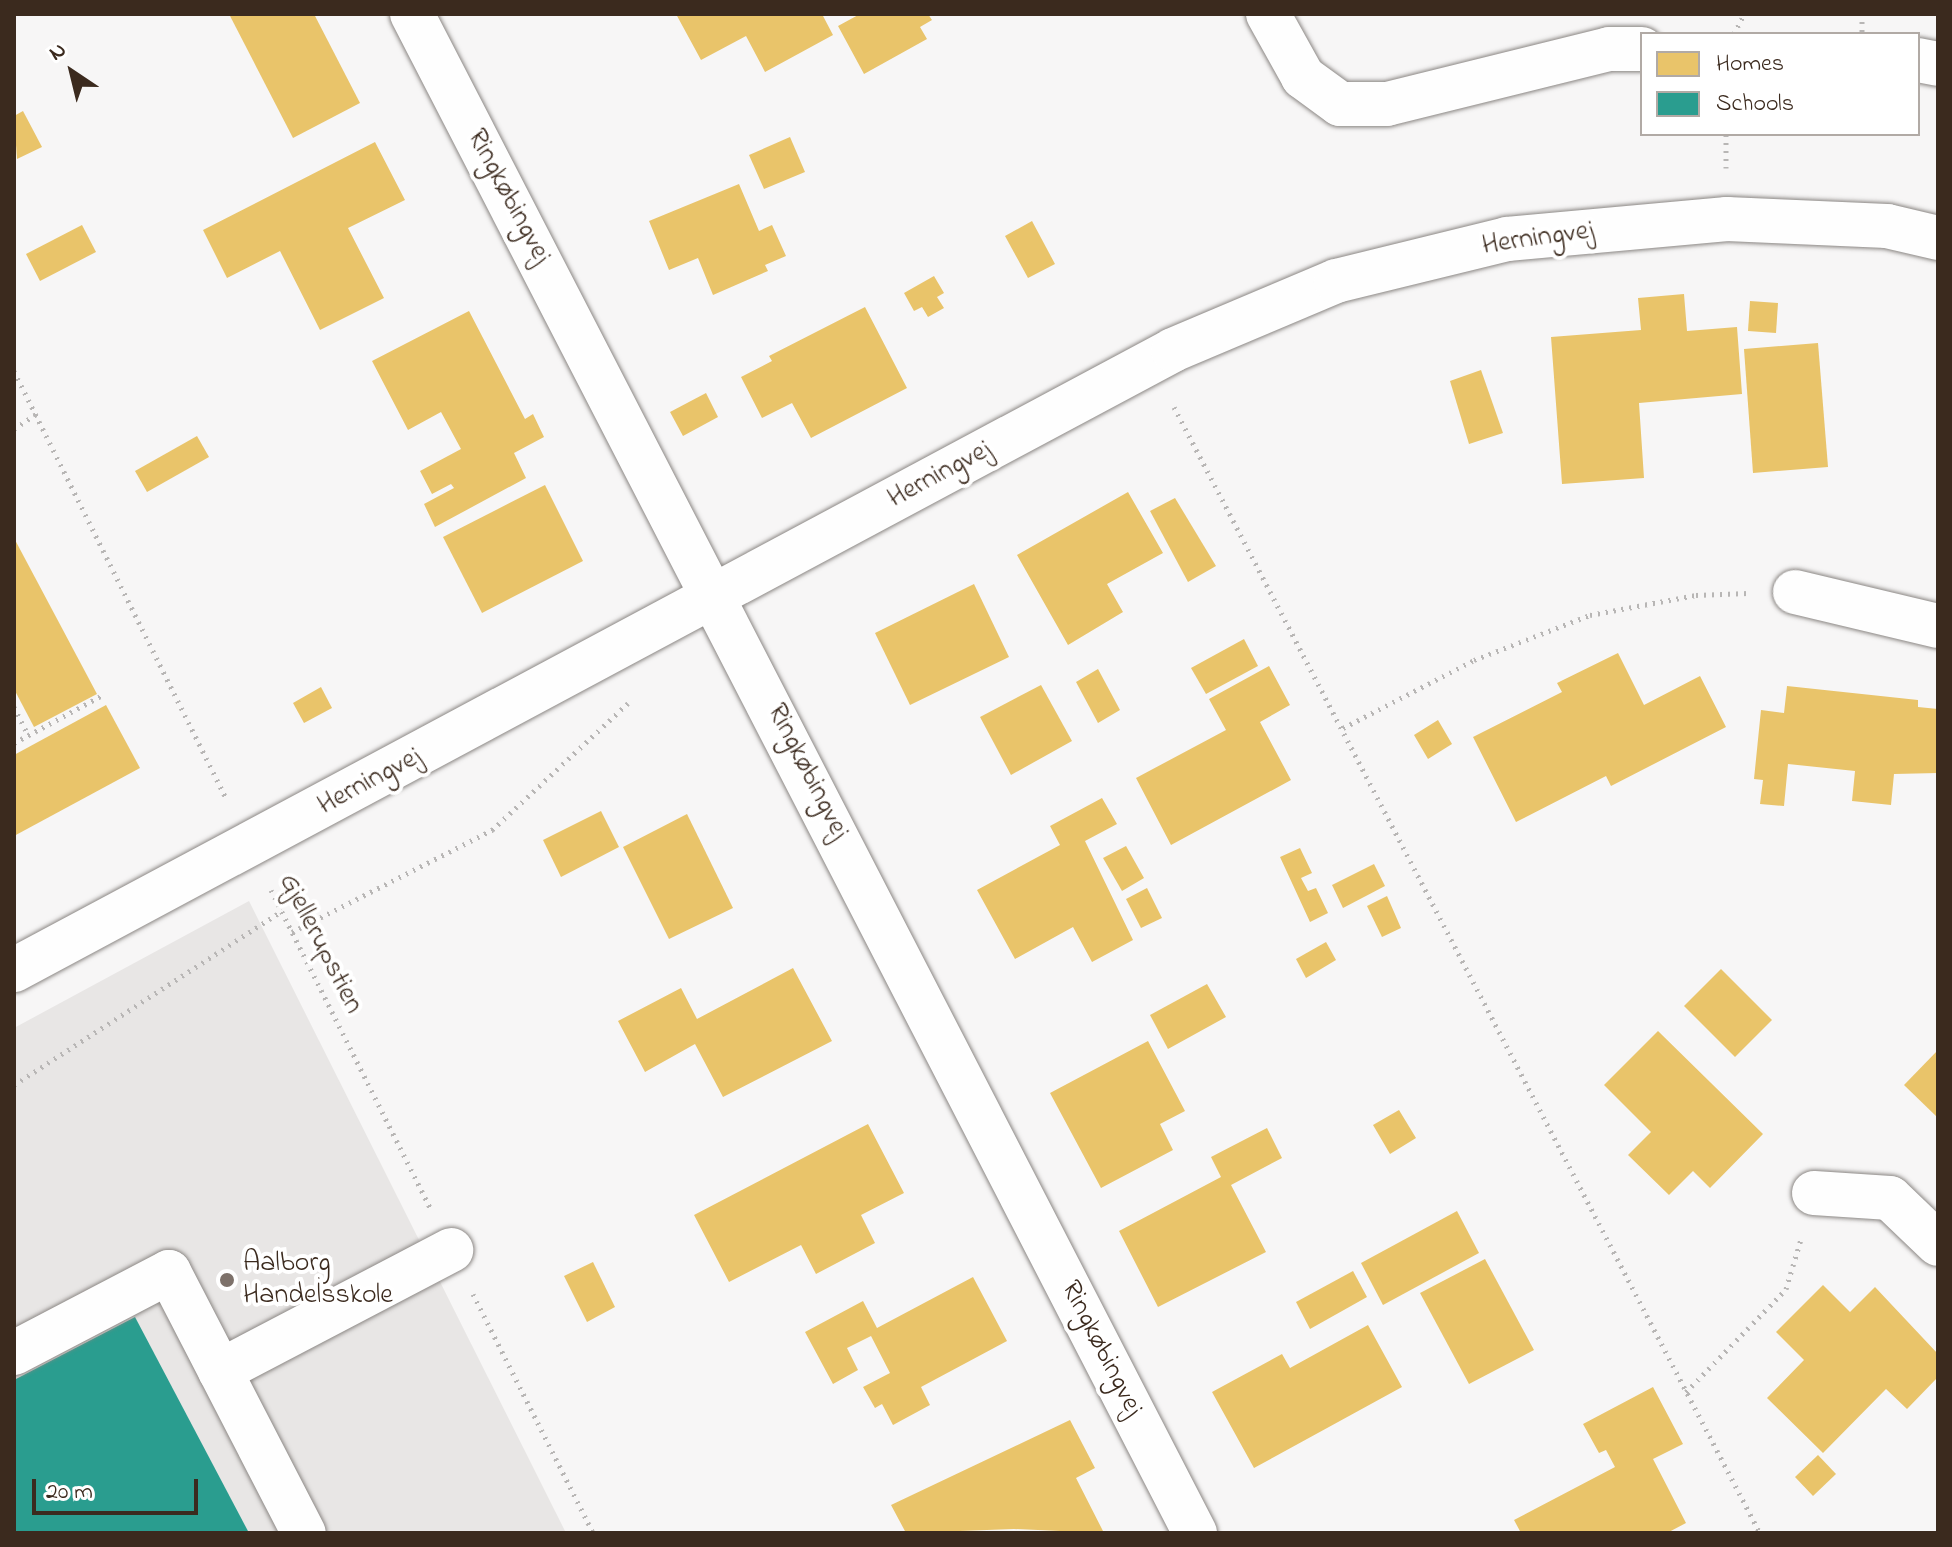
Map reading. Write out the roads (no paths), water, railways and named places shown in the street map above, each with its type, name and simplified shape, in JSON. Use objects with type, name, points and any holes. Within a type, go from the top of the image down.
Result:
[{"type":"street","name":"Ringkøbingvej","points":[[412,14],[716,596],[1195,1533]]},
{"type":"street","points":[[1268,14],[1303,77],[1340,104],[1387,104],[1609,49],[1640,49]]},
{"type":"street","name":"Herningvej","points":[[14,970],[1173,350],[1336,281],[1507,239],[1727,219],[1887,226],[1938,238]]},
{"type":"street","points":[[1795,592],[1938,626]]},
{"type":"street","points":[[1814,1193],[1890,1198],[1938,1244]]},
{"type":"street","points":[[220,1371],[451,1250]]},
{"type":"street","points":[[14,1353],[169,1272],[304,1533]]},
{"type":"place","name":"Aalborg Handelsskole","points":[[227,1280]]}]
